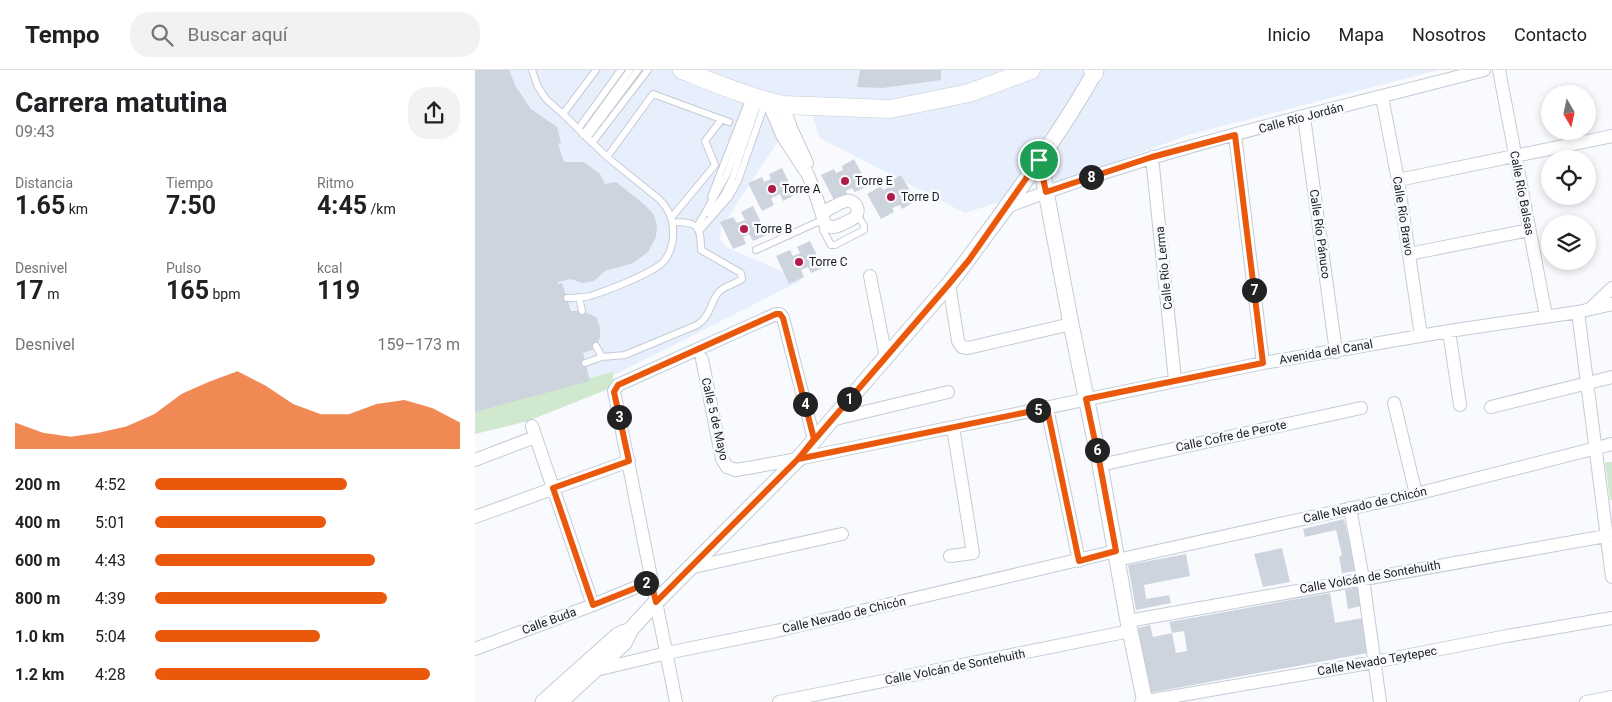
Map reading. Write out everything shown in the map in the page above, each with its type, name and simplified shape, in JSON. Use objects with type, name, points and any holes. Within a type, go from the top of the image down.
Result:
[{"type":"main road","points":[[682,70],[763,100],[890,109],[969,93],[1031,70]]},
{"type":"street","name":"Calle Río Jordán","points":[[1006,207],[1152,157],[1483,70]]},
{"type":"street","name":"Calle Río Balsas","points":[[1499,70],[1545,316]]},
{"type":"street","points":[[560,702],[624,643],[631,629],[656,602],[798,459],[949,284],[1039,160],[1095,71]]},
{"type":"street","name":"Calle Río Bravo","points":[[1382,96],[1398,180],[1421,336]]},
{"type":"street","points":[[763,100],[807,175],[824,217],[829,227],[834,227],[855,218],[858,208],[851,201],[846,201],[824,217]]},
{"type":"street","name":"Calle Río Pánuco","points":[[1304,117],[1335,352]]},
{"type":"street","points":[[1235,135],[1263,363]]},
{"type":"street","points":[[1398,180],[1612,136]]},
{"type":"street","name":"Calle Río Lerma","points":[[1152,157],[1175,380]]},
{"type":"street","points":[[1039,160],[1100,465],[1143,702]]},
{"type":"street","points":[[1409,254],[1529,230]]},
{"type":"street","points":[[870,276],[886,357]]},
{"type":"street","points":[[949,284],[958,341],[962,347],[968,348],[1071,324]]},
{"type":"street","name":"Avenida del Canal","points":[[1591,308],[1612,288]]},
{"type":"street","name":"Avenida del Canal","points":[[798,459],[1263,363],[1449,331],[1578,312],[1612,304]]},
{"type":"street","points":[[1578,312],[1609,536],[1612,577]]},
{"type":"street","points":[[676,702],[614,392],[618,385],[776,314],[780,314],[783,318],[814,439]]},
{"type":"street","points":[[1449,331],[1460,406]]},
{"type":"street","name":"Calle 5 de Mayo","points":[[701,359],[722,459],[727,467],[735,470],[798,459]]},
{"type":"street","points":[[1491,407],[1612,377]]},
{"type":"street","points":[[831,420],[948,392]]},
{"type":"street","points":[[1394,403],[1416,494]]},
{"type":"street","points":[[1047,408],[1079,561]]},
{"type":"street","name":"Calle Cofre de Perote","points":[[1100,465],[1361,408]]},
{"type":"street","points":[[951,556],[973,553],[953,428]]},
{"type":"street","points":[[475,460],[534,432],[593,605]]},
{"type":"street","name":"Calle Nevado de Chicón","points":[[571,676],[1079,561],[1117,556],[1416,494],[1612,444]]},
{"type":"street","points":[[475,517],[629,461]]},
{"type":"street","points":[[1350,508],[1363,578],[1380,702]]},
{"type":"street","points":[[689,568],[843,534]]},
{"type":"street","name":"Calle Volcán de Sontehuith","points":[[779,702],[1129,626],[1363,578],[1609,536]]},
{"type":"street","name":"Calle Buda","points":[[475,649],[651,582]]},
{"type":"street","name":"Calle Nevado Teytepec","points":[[1143,702],[1612,618]]},
{"type":"street","points":[[543,702],[618,635],[631,629]]},
{"type":"street","points":[[1586,702],[1612,697]]},
{"type":"lane","points":[[531,70],[542,94],[607,157],[657,197],[666,206],[672,220],[674,238],[669,254],[661,264],[642,276],[590,296],[567,298]]},
{"type":"lane","points":[[563,114],[597,70]]},
{"type":"lane","points":[[578,129],[621,70]]},
{"type":"lane","points":[[587,138],[630,70]]},
{"type":"lane","points":[[587,138],[639,70]]},
{"type":"lane","points":[[587,138],[648,70]]},
{"type":"lane","points":[[607,157],[653,94],[725,121],[705,141],[715,165],[672,220]]},
{"type":"lane","points":[[585,363],[602,357],[625,355],[697,325],[709,313],[719,291],[742,279],[741,272],[701,250],[697,228],[713,193],[763,100]]},
{"type":"lane","points":[[697,228],[724,195],[763,100]]},
{"type":"lane","points":[[824,217],[823,230],[831,245],[835,245],[864,230],[864,226],[857,214]]},
{"type":"lane","points":[[757,250],[824,217]]},
{"type":"lane","points":[[672,220],[689,222],[697,228]]},
{"type":"lane","points":[[579,297],[582,311]]},
{"type":"lane","points":[[596,346],[602,357]]},
{"type":"shaded area","points":[[475,70],[1438,70],[1188,135],[1044,189],[1039,163],[1008,199],[965,213],[820,138],[809,107],[764,101],[778,141],[721,228],[720,240],[726,247],[802,280],[614,375],[475,412]]},
{"type":"green space","points":[[613,372],[613,386],[611,388],[528,421],[475,434],[475,409]]},
{"type":"green space","points":[[1605,462],[1612,462],[1612,500],[1610,500]]},
{"type":"building","points":[[475,70],[509,70],[516,87],[531,109],[557,127],[561,143],[558,144],[564,162],[584,162],[600,174],[605,184],[616,182],[645,205],[654,215],[657,225],[656,237],[648,252],[633,263],[605,271],[594,281],[582,283],[571,279],[558,282],[558,284],[562,283],[571,311],[582,311],[597,318],[600,338],[592,350],[583,353],[590,381],[475,412]]},
{"type":"building","points":[[860,70],[941,70],[941,80],[883,88],[857,87]]},
{"type":"building","name":"Torre E","points":[[854,159],[868,186],[855,192],[852,188],[846,191],[848,196],[835,202],[821,175],[834,169],[836,173],[843,170],[842,166]]},
{"type":"building","name":"Torre A","points":[[782,168],[795,195],[783,201],[780,194],[771,198],[774,205],[762,211],[748,183],[762,177],[764,182],[771,179],[769,174]]},
{"type":"building","name":"Torre D","points":[[901,175],[916,201],[902,209],[900,205],[892,208],[894,212],[881,219],[867,194],[881,186],[883,190],[891,186],[889,182]]},
{"type":"building","name":"Torre B","points":[[753,206],[767,235],[753,241],[749,234],[743,237],[746,244],[733,249],[720,222],[733,217],[737,223],[745,220],[741,212]]},
{"type":"building","name":"Torre C","points":[[810,241],[823,268],[811,273],[808,267],[801,270],[804,277],[789,284],[776,256],[790,250],[793,256],[800,253],[797,247]]},
{"type":"building","points":[[1344,519],[1356,571],[1342,573],[1339,557],[1342,555],[1336,530],[1305,537],[1303,529]]},
{"type":"building","points":[[1282,548],[1290,582],[1263,587],[1254,554]]},
{"type":"building","points":[[1186,554],[1190,576],[1144,585],[1146,599],[1169,595],[1171,603],[1136,610],[1128,565]]},
{"type":"building","points":[[1358,587],[1361,606],[1348,609],[1345,590]]},
{"type":"building","points":[[1330,593],[1335,623],[1363,618],[1368,653],[1149,693],[1138,628],[1150,625],[1153,637],[1172,633],[1169,622]],"holes":[[[1184,631],[1187,651],[1176,653],[1172,633]]]},
{"type":"place","name":"Torre E","points":[[845,181]]},
{"type":"place","name":"Torre A","points":[[772,189]]},
{"type":"place","name":"Torre D","points":[[891,197]]},
{"type":"place","name":"Torre B","points":[[744,229]]},
{"type":"place","name":"Torre C","points":[[799,262]]},
{"type":"route","points":[[1039,160],[969,260],[798,459],[656,602],[651,582],[593,605],[553,488],[629,461],[614,392],[615,388],[776,314],[780,314],[783,318],[814,439],[798,459],[1047,408],[1079,561],[1116,551],[1086,399],[1263,363],[1235,135],[1152,157],[1046,192],[1039,160]]}]
